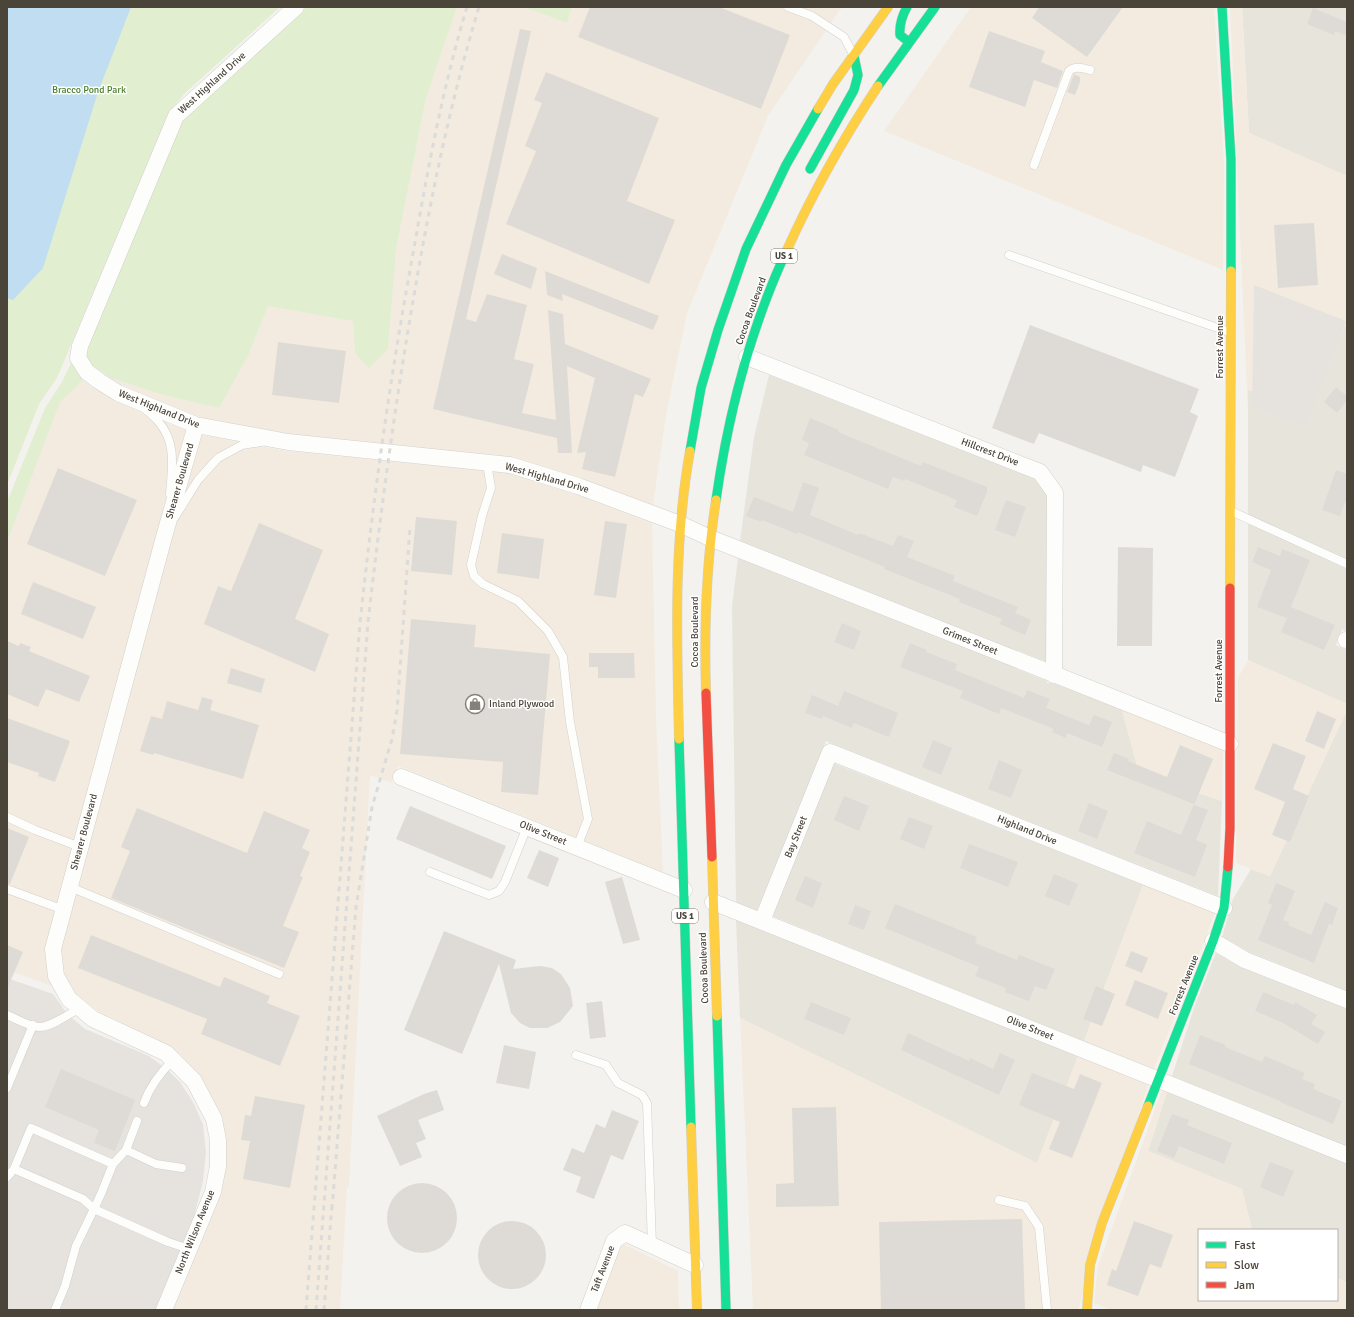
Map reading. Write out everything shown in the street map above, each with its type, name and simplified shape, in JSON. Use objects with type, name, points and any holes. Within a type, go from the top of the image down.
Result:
[{"type":"main road","name":"Cocoa Boulevard","points":[[697,1310],[695,1265],[690,895],[679,721],[676,612],[680,524],[685,477],[701,388],[718,330],[746,249],[786,165],[833,84],[888,7]]},
{"type":"main road","points":[[907,7],[899,25],[900,35],[910,42]]},
{"type":"main road","name":"Cocoa Boulevard","points":[[726,1310],[719,1106],[709,897],[705,644],[706,576],[716,493],[725,446],[746,357],[761,312],[784,257],[828,167],[842,143],[872,94],[934,7]]},
{"type":"main road","name":"Forrest Avenue","points":[[1087,1310],[1090,1265],[1102,1223],[1213,941],[1224,908],[1228,880],[1230,828],[1231,160],[1222,7]]},
{"type":"main road","points":[[805,180],[854,90],[858,75],[854,56]]},
{"type":"main road","points":[[784,257],[786,228]]},
{"type":"main road","points":[[679,721],[687,742]]},
{"type":"main road","points":[[710,1064],[719,1106]]},
{"type":"street","name":"West Highland Drive","points":[[296,7],[176,116],[80,346],[78,358],[87,372],[118,393],[196,425],[288,442],[510,465],[578,486],[680,524],[710,538]]},
{"type":"street","name":"Hillcrest Drive","points":[[746,357],[1040,472],[1055,493],[1054,674]]},
{"type":"street","name":"Shearer Boulevard","points":[[177,1064],[166,1053],[94,1019],[69,999],[56,976],[53,949],[164,537],[196,425]]},
{"type":"street","name":"Grimes Street","points":[[710,538],[1230,744]]},
{"type":"street","name":"Highland Drive","points":[[830,752],[1224,908]]},
{"type":"street","name":"Bay Street","points":[[762,921],[830,752]]},
{"type":"street","name":"Olive Street","points":[[402,777],[577,847],[690,895]]},
{"type":"street","name":"Olive Street","points":[[709,897],[762,921],[1347,1155]]},
{"type":"street","points":[[1213,941],[1245,960],[1347,1000]]},
{"type":"street","name":"North Wilson Avenue","points":[[164,1310],[212,1192],[218,1166],[218,1140],[214,1119],[194,1081],[177,1064]]},
{"type":"street","name":"Taft Avenue","points":[[588,1310],[614,1241],[625,1233],[652,1245]]},
{"type":"street","points":[[652,1245],[695,1265]]},
{"type":"lane","points":[[788,7],[812,16],[844,37],[854,56]]},
{"type":"lane","points":[[1034,164],[1068,71],[1072,68],[1090,70]]},
{"type":"lane","points":[[1009,255],[1231,333]]},
{"type":"lane","name":"Shearer Boulevard","points":[[118,393],[149,412],[162,426],[170,442],[172,460],[170,496],[164,537]]},
{"type":"lane","name":"Shearer Boulevard","points":[[164,537],[198,480],[218,458],[242,445],[263,442],[288,442]]},
{"type":"lane","points":[[487,463],[491,488],[482,516],[471,565],[474,576],[483,584],[518,601],[548,631],[563,657],[570,722],[588,819],[577,847]]},
{"type":"lane","points":[[1231,511],[1347,564]]},
{"type":"lane","points":[[7,817],[35,830],[80,847]]},
{"type":"lane","points":[[430,872],[489,895],[499,891],[505,882],[527,827]]},
{"type":"lane","points":[[70,887],[279,974]]},
{"type":"lane","points":[[7,889],[64,910]]},
{"type":"lane","points":[[7,1015],[32,1026],[40,1027],[62,1020],[80,1008]]},
{"type":"lane","points":[[7,1088],[32,1026]]},
{"type":"lane","points":[[576,1055],[606,1064],[618,1083],[642,1095],[647,1103],[652,1245]]},
{"type":"lane","points":[[144,1103],[148,1090],[160,1074],[177,1064]]},
{"type":"lane","points":[[55,1310],[65,1286],[76,1246],[101,1194],[113,1164],[126,1150],[137,1121]]},
{"type":"lane","points":[[7,1177],[14,1169],[31,1128],[113,1164]]},
{"type":"lane","points":[[126,1150],[156,1164],[182,1168]]},
{"type":"lane","points":[[14,1169],[83,1199],[94,1209],[168,1242],[189,1249]]},
{"type":"lane","points":[[998,1200],[1025,1206],[1039,1227],[1047,1310]]},
{"type":"shaded area","points":[[457,7],[524,7],[567,23],[572,7],[842,7],[768,116],[687,313],[666,415],[653,505],[581,478],[511,457],[290,434],[199,417],[122,385],[111,378],[160,394],[219,408],[248,356],[268,306],[353,321],[355,353],[388,349],[396,249],[426,98]]},
{"type":"shaded area","points":[[971,7],[1214,7],[1224,161],[1223,270],[884,131]]},
{"type":"shaded area","points":[[1230,7],[1242,7],[1249,133],[1347,176],[1347,322],[1303,402],[1248,390],[1248,415]]},
{"type":"shaded area","points":[[1242,7],[1347,7],[1347,176],[1249,133]]},
{"type":"shaded area","points":[[1254,285],[1346,321],[1305,427],[1252,406]]},
{"type":"shaded area","points":[[1347,322],[1347,631],[1342,629],[1336,645],[1347,650],[1347,704],[1248,660],[1248,390],[1303,402]]},
{"type":"shaded area","points":[[769,375],[1035,479],[1048,496],[1047,662],[740,541],[754,437]]},
{"type":"shaded area","points":[[83,380],[115,401],[187,431],[154,543],[46,947],[52,986],[7,970],[7,542],[60,402]]},
{"type":"shaded area","points":[[201,435],[287,451],[508,473],[575,494],[652,523],[656,718],[663,872],[398,766],[391,782],[403,787],[370,775],[349,1187],[347,1187],[340,1310],[172,1310],[225,1167],[226,1140],[222,1117],[199,1075],[181,1055],[169,1046],[98,1011],[75,993],[64,972],[61,949],[171,539]]},
{"type":"shaded area","points":[[738,558],[1047,681],[1047,683],[1053,683],[1122,710],[1139,773],[1222,801],[1218,896],[826,741],[758,911],[736,902],[732,606]]},
{"type":"shaded area","points":[[1248,660],[1347,704],[1347,710],[1270,876],[1236,863],[1238,678]]},
{"type":"shaded area","points":[[1122,710],[1223,750],[1222,801],[1139,773]]},
{"type":"shaded area","points":[[1347,710],[1347,991],[1249,952],[1222,937],[1233,899],[1251,869],[1270,876]]},
{"type":"shaded area","points":[[833,763],[1143,885],[1084,1041],[772,916]]},
{"type":"shaded area","points":[[1143,885],[1215,913],[1154,1069],[1084,1041]]},
{"type":"shaded area","points":[[736,920],[1078,1056],[1037,1163],[740,1018]]},
{"type":"shaded area","points":[[1216,953],[1242,968],[1347,1009],[1347,1146],[1172,1076],[1195,1005]]},
{"type":"shaded area","points":[[7,978],[53,994],[68,1015],[85,1029],[149,1056],[180,1082],[194,1104],[203,1125],[206,1153],[203,1181],[193,1220],[156,1310],[7,1310]]},
{"type":"shaded area","points":[[740,1018],[1037,1163],[1078,1056],[1148,1085],[1078,1310],[753,1310]]},
{"type":"shaded area","points":[[7,1037],[24,1044],[19,1059],[39,1067],[19,1117],[7,1113]]},
{"type":"shaded area","points":[[1162,1090],[1167,1092],[1148,1151],[1242,1189],[1252,1229],[1198,1229],[1198,1301],[1338,1301],[1338,1278],[1347,1282],[1347,1310],[1111,1310],[1094,1303],[1098,1266]]},
{"type":"shaded area","points":[[1167,1092],[1347,1164],[1347,1282],[1338,1278],[1338,1229],[1252,1229],[1242,1189],[1148,1151]]},
{"type":"shaded area","points":[[624,1244],[678,1271],[679,1310],[596,1310],[620,1247]]},
{"type":"green space","name":"Bracco Pond Park","points":[[7,7],[280,7],[184,94],[168,114],[57,378],[39,404],[7,485]]},
{"type":"green space","points":[[307,7],[457,7],[426,98],[396,249],[388,349],[369,368],[355,353],[353,321],[268,306],[248,356],[219,408],[160,394],[111,378],[93,366],[86,355],[88,347],[182,121]]},
{"type":"green space","points":[[524,7],[572,7],[567,23]]},
{"type":"green space","points":[[72,361],[83,380],[60,402],[7,542],[7,502],[45,408],[62,382]]},
{"type":"water","points":[[7,7],[131,7],[98,92],[43,268],[13,300],[7,298]]},
{"type":"building","points":[[590,7],[719,7],[790,35],[761,109],[578,37]]},
{"type":"building","points":[[1039,7],[1123,7],[1087,57],[1032,18]]},
{"type":"building","points":[[1313,8],[1347,22],[1347,36],[1335,31],[1334,35],[1307,24]]},
{"type":"building","points":[[520,29],[531,31],[466,319],[476,322],[487,294],[527,305],[514,359],[534,364],[522,413],[556,420],[548,310],[563,314],[565,344],[651,379],[643,397],[635,394],[615,477],[582,469],[586,452],[577,453],[595,378],[567,366],[572,453],[558,453],[557,438],[433,409]]},
{"type":"building","points":[[989,31],[1045,51],[1041,62],[1063,71],[1057,88],[1034,80],[1025,107],[969,87]]},
{"type":"building","points":[[546,72],[659,118],[627,201],[675,220],[649,284],[506,224],[536,151],[525,146],[542,103],[534,100]]},
{"type":"building","points":[[1074,74],[1080,77],[1080,82],[1075,95],[1067,92]]},
{"type":"building","points":[[1314,223],[1318,285],[1278,288],[1274,225]]},
{"type":"building","points":[[502,254],[537,268],[531,289],[494,274]]},
{"type":"building","points":[[545,271],[659,316],[653,330],[562,294],[563,301],[547,295]]},
{"type":"building","points":[[1030,325],[1199,389],[1190,412],[1198,416],[1175,477],[1143,465],[1141,472],[1039,433],[1034,444],[992,428]]},
{"type":"building","points":[[278,342],[346,351],[339,403],[272,395]]},
{"type":"building","points":[[1336,387],[1347,396],[1347,400],[1337,413],[1324,402]]},
{"type":"building","points":[[810,418],[839,430],[838,432],[921,466],[923,462],[987,487],[987,492],[977,516],[954,507],[957,500],[905,479],[904,481],[893,477],[888,489],[804,455],[809,443],[802,440]]},
{"type":"building","points":[[58,468],[137,500],[105,576],[27,544]]},
{"type":"building","points":[[1336,470],[1347,474],[1347,497],[1340,516],[1322,510]]},
{"type":"building","points":[[803,482],[819,488],[810,515],[858,535],[859,533],[893,546],[898,535],[914,541],[907,557],[955,576],[953,581],[1018,607],[1015,613],[1031,620],[1025,635],[1000,624],[1002,619],[959,602],[960,599],[884,569],[885,567],[798,532],[797,534],[762,520],[761,522],[746,516],[754,497],[793,512]]},
{"type":"building","points":[[1006,500],[1026,507],[1015,537],[995,530]]},
{"type":"building","points":[[416,517],[457,521],[452,575],[411,571]]},
{"type":"building","points":[[605,521],[627,524],[616,598],[594,595]]},
{"type":"building","points":[[259,523],[323,550],[295,619],[329,634],[315,672],[204,624],[218,586],[231,591]]},
{"type":"building","points":[[502,533],[544,539],[539,579],[497,573]]},
{"type":"building","points":[[1118,547],[1153,548],[1152,646],[1117,646]]},
{"type":"building","points":[[1258,547],[1280,556],[1282,549],[1310,560],[1291,607],[1335,625],[1324,650],[1281,632],[1287,618],[1257,607],[1271,570],[1252,562]]},
{"type":"building","points":[[33,582],[96,607],[83,639],[21,614]]},
{"type":"building","name":"Inland Plywood","points":[[411,619],[476,625],[474,647],[550,654],[538,795],[501,792],[503,762],[400,754]]},
{"type":"building","points":[[842,623],[861,631],[854,650],[834,642]]},
{"type":"building","points":[[7,641],[19,646],[20,643],[31,647],[29,651],[90,676],[79,702],[46,689],[38,707],[7,694]]},
{"type":"building","points":[[910,643],[927,650],[926,652],[957,664],[955,670],[1024,698],[1027,690],[1050,699],[1046,708],[1089,725],[1094,715],[1112,722],[1102,747],[1067,733],[1066,738],[1052,732],[1054,729],[1001,708],[999,714],[960,698],[963,691],[900,667]]},
{"type":"building","points":[[589,653],[634,653],[635,678],[598,678],[598,667],[589,667]]},
{"type":"building","points":[[231,668],[265,679],[261,693],[227,683]]},
{"type":"building","points":[[844,691],[898,713],[889,737],[854,723],[852,728],[823,716],[822,719],[805,713],[812,695],[838,706]]},
{"type":"building","points":[[202,697],[213,700],[210,710],[259,725],[243,779],[154,753],[153,755],[140,751],[151,716],[162,719],[167,701],[198,710]]},
{"type":"building","points":[[1317,711],[1336,719],[1324,749],[1305,741]]},
{"type":"building","points":[[7,718],[70,741],[55,782],[38,776],[39,773],[7,762]]},
{"type":"building","points":[[933,740],[952,748],[941,775],[922,767]]},
{"type":"building","points":[[1273,743],[1306,756],[1293,789],[1309,796],[1290,842],[1272,835],[1285,802],[1254,789]]},
{"type":"building","points":[[1180,745],[1213,759],[1194,805],[1208,810],[1196,840],[1207,845],[1195,877],[1134,853],[1147,821],[1181,835],[1194,804],[1107,770],[1114,753],[1129,759],[1128,761],[1167,777]]},
{"type":"building","points":[[999,760],[1022,770],[1011,798],[988,789]]},
{"type":"building","points":[[844,796],[869,806],[859,831],[834,820]]},
{"type":"building","points":[[1089,803],[1108,811],[1097,839],[1078,831]]},
{"type":"building","points":[[410,806],[506,846],[492,879],[396,839]]},
{"type":"building","points":[[137,808],[247,853],[264,811],[310,830],[302,848],[310,852],[300,876],[303,877],[283,926],[299,932],[284,968],[111,898],[130,851],[121,847]]},
{"type":"building","points":[[909,817],[933,826],[924,849],[900,839]]},
{"type":"building","points":[[7,828],[29,837],[10,884],[7,884]]},
{"type":"building","points":[[969,844],[1018,862],[1008,887],[960,868]]},
{"type":"building","points":[[539,850],[559,858],[548,887],[527,878]]},
{"type":"building","points":[[1054,874],[1078,884],[1069,906],[1045,896]]},
{"type":"building","points":[[805,876],[822,883],[813,908],[795,900]]},
{"type":"building","points":[[622,877],[640,940],[623,944],[605,882]]},
{"type":"building","points":[[1276,883],[1295,891],[1283,920],[1289,922],[1288,925],[1311,935],[1325,902],[1338,908],[1332,925],[1329,924],[1314,963],[1258,940],[1272,905],[1268,903]]},
{"type":"building","points":[[895,904],[977,937],[975,943],[1017,960],[1019,955],[1055,969],[1046,990],[1035,986],[1029,1001],[1005,992],[1006,988],[975,976],[979,967],[885,928]]},
{"type":"building","points":[[855,905],[871,911],[864,930],[848,924]]},
{"type":"building","points":[[444,931],[516,960],[513,969],[540,966],[552,968],[561,974],[570,988],[573,1006],[560,1022],[547,1028],[530,1028],[520,1023],[511,1013],[499,964],[462,1054],[404,1030]]},
{"type":"building","points":[[91,935],[220,987],[224,977],[270,996],[267,1003],[300,1016],[280,1066],[201,1034],[207,1019],[78,968]]},
{"type":"building","points":[[7,945],[23,952],[7,989]]},
{"type":"building","points":[[1131,951],[1148,958],[1142,973],[1125,966]]},
{"type":"building","points":[[1135,980],[1168,993],[1158,1019],[1125,1005]]},
{"type":"building","points":[[1096,986],[1115,994],[1102,1026],[1083,1019]]},
{"type":"building","points":[[1263,992],[1294,1005],[1295,1002],[1317,1015],[1311,1024],[1325,1032],[1318,1044],[1283,1023],[1255,1011]]},
{"type":"building","points":[[602,1001],[606,1037],[590,1039],[586,1003]]},
{"type":"building","points":[[811,1002],[851,1018],[844,1035],[804,1019]]},
{"type":"building","points":[[908,1033],[969,1061],[970,1058],[993,1069],[1000,1053],[1015,1060],[999,1095],[901,1050]]},
{"type":"building","points":[[1200,1035],[1226,1045],[1225,1047],[1262,1062],[1265,1056],[1305,1073],[1302,1079],[1315,1084],[1313,1089],[1342,1101],[1333,1124],[1189,1064]]},
{"type":"building","points":[[504,1045],[536,1052],[529,1089],[496,1083]]},
{"type":"building","points":[[61,1069],[135,1100],[115,1151],[94,1143],[99,1130],[45,1107]]},
{"type":"building","points":[[1032,1073],[1074,1089],[1080,1074],[1102,1083],[1072,1158],[1049,1149],[1060,1122],[1019,1105]]},
{"type":"building","points":[[437,1090],[444,1110],[418,1120],[426,1139],[416,1143],[422,1157],[400,1166],[377,1116],[424,1094]]},
{"type":"building","points":[[255,1096],[305,1105],[290,1188],[243,1179],[250,1141],[241,1140],[245,1115],[251,1116]]},
{"type":"building","points":[[836,1107],[839,1206],[776,1207],[776,1184],[794,1183],[792,1108]]},
{"type":"building","points":[[612,1110],[639,1121],[623,1160],[611,1155],[594,1199],[576,1192],[581,1177],[563,1170],[572,1148],[584,1153],[596,1124],[605,1128]]},
{"type":"building","points":[[1172,1114],[1189,1120],[1187,1125],[1232,1143],[1224,1164],[1179,1146],[1174,1158],[1157,1151]]},
{"type":"building","points":[[1270,1162],[1294,1171],[1283,1197],[1260,1187]]},
{"type":"building","points":[[422,1183],[441,1189],[451,1199],[457,1218],[451,1237],[441,1247],[422,1253],[403,1247],[393,1237],[387,1218],[393,1199],[403,1189]]},
{"type":"building","points":[[1022,1219],[1025,1310],[881,1310],[879,1222]]},
{"type":"building","points":[[505,1221],[519,1221],[531,1226],[541,1236],[546,1248],[546,1262],[541,1274],[531,1284],[519,1289],[505,1289],[493,1284],[483,1274],[478,1262],[478,1248],[483,1236],[493,1226]]},
{"type":"building","points":[[1134,1221],[1173,1235],[1161,1268],[1150,1264],[1138,1296],[1107,1285],[1112,1269],[1116,1271]]},
{"type":"railway","points":[[306,1310],[360,623],[371,531],[396,349],[423,195],[450,69],[467,7]]},
{"type":"railway","points":[[316,1310],[368,622],[377,543],[399,386],[425,231],[458,81],[479,7]]},
{"type":"railway","points":[[332,1209],[356,907],[372,807],[392,739],[397,711],[410,527]]},
{"type":"railway","points":[[324,1310],[332,1204]]},
{"type":"traffic: fast","points":[[907,7],[901,20],[900,35],[909,42]]},
{"type":"traffic: fast","points":[[878,86],[935,7]]},
{"type":"traffic: fast","points":[[1222,7],[1231,160],[1231,271]]},
{"type":"traffic: fast","points":[[810,169],[854,90],[858,75],[854,56]]},
{"type":"traffic: fast","points":[[690,451],[701,388],[718,330],[746,249],[786,165],[818,109]]},
{"type":"traffic: fast","points":[[716,500],[727,436],[742,373],[751,342],[773,282],[786,252]]},
{"type":"traffic: fast","points":[[679,739],[691,1127]]},
{"type":"traffic: fast","points":[[1148,1106],[1213,941],[1224,908],[1228,867]]},
{"type":"traffic: fast","points":[[717,1016],[726,1310]]},
{"type":"traffic: slow","points":[[818,109],[833,84],[888,7]]},
{"type":"traffic: slow","points":[[786,252],[806,209],[829,167],[878,86]]},
{"type":"traffic: slow","points":[[1230,588],[1231,271]]},
{"type":"traffic: slow","points":[[679,739],[677,595],[681,523],[690,451]]},
{"type":"traffic: slow","points":[[706,693],[706,596],[716,500]]},
{"type":"traffic: slow","points":[[712,857],[717,1016]]},
{"type":"traffic: slow","points":[[1087,1310],[1090,1265],[1102,1223],[1148,1106]]},
{"type":"traffic: slow","points":[[691,1127],[697,1310]]},
{"type":"traffic: jam","points":[[1228,867],[1230,828],[1230,588]]},
{"type":"traffic: jam","points":[[706,693],[712,857]]},
{"type":"place","name":"Inland Plywood","points":[[475,704]]}]
